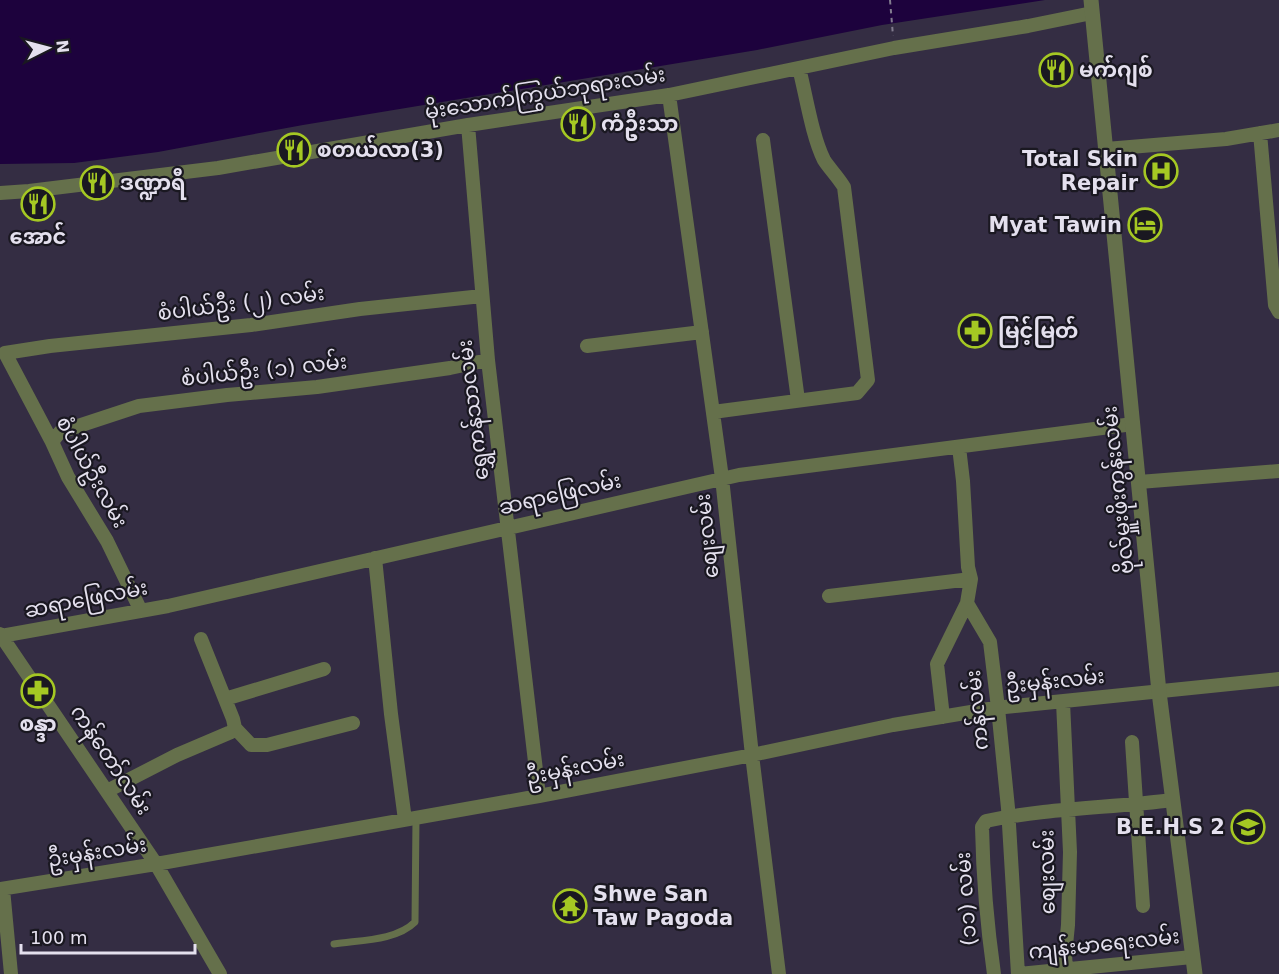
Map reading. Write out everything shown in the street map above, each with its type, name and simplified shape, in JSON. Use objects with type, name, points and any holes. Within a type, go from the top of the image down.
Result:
[{"type":"street","name":"မိုးသောက်ကြွယ်ဘုရားလမ်း","points":[[0,193],[218,168],[468,125],[669,95],[894,48],[1028,26],[1092,6]]},
{"type":"street","name":"ဗိုလ်မှူးဖိုးကွန်းလမ်း","points":[[1092,6],[1159,692],[1195,974]]},
{"type":"street","points":[[713,412],[857,393],[868,380],[844,187],[836,173],[826,163],[820,150],[799,68]]},
{"type":"street","name":"စျေးလမ်း","points":[[669,95],[722,478],[752,755],[779,974]]},
{"type":"street","name":"‌ရွှေကန်သာလမ်း","points":[[468,125],[488,360],[539,796]]},
{"type":"street","points":[[1106,149],[1226,139],[1279,130]]},
{"type":"street","points":[[1260,133],[1275,305],[1279,312]]},
{"type":"street","points":[[763,140],[798,400]]},
{"type":"street","name":"စံပါယ်ဦး (၂) လမ်း","points":[[5,353],[482,296]]},
{"type":"street","points":[[587,346],[702,332]]},
{"type":"street","name":"စံပါယ်ဦးလမ်း","points":[[5,353],[68,477],[106,541],[141,611]]},
{"type":"street","name":"စံပါယ်ဦး (၁) လမ်း","points":[[52,442],[60,432],[139,406],[317,387],[450,368],[488,360]]},
{"type":"street","name":"ဆရာဖြေလမ်း","points":[[1,635],[141,611],[722,478],[1133,424]]},
{"type":"street","points":[[943,717],[938,664],[967,603],[970,579],[959,447]]},
{"type":"street","points":[[1139,482],[1279,471]]},
{"type":"street","points":[[375,558],[391,714],[411,819]]},
{"type":"street","points":[[829,596],[970,579]]},
{"type":"street","name":"ကန်လမ်း","points":[[967,603],[990,642],[1008,816],[1019,974]]},
{"type":"street","name":"ကန်တော်လမ်း","points":[[1,635],[6,653],[107,791],[156,864],[220,974]]},
{"type":"street","points":[[201,639],[234,719],[235,728],[251,745],[267,745],[352,723]]},
{"type":"street","points":[[225,699],[324,669]]},
{"type":"street","name":"ဦးမှန်းလမ်း","points":[[1,889],[539,796],[893,725],[998,708],[1279,680]]},
{"type":"street","name":"စျေးလမ်း","points":[[1063,702],[1066,810],[1070,852],[1066,969]]},
{"type":"street","points":[[107,791],[177,755],[231,732],[235,728]]},
{"type":"street","points":[[1132,742],[1143,906]]},
{"type":"street","points":[[1008,816],[1173,800]]},
{"type":"street","name":"(၁၁) လမ်း","points":[[994,974],[983,878],[982,827],[986,821],[1008,816]]},
{"type":"street","points":[[1,889],[11,974]]},
{"type":"street","name":"ကျန်းမာရေးလမ်း","points":[[1019,974],[1192,957]]},
{"type":"lane","points":[[334,945],[393,934],[410,927],[415,922],[411,819]]},
{"type":"path","points":[[890,0],[892,27]]},
{"type":"shaded area","points":[[0,0],[1045,0],[882,25],[757,50],[303,125],[158,152],[74,163],[0,164]]},
{"type":"place","name":"မက်ဂျစ်","points":[[1056,70]]},
{"type":"place","name":"ကံဦးသာ","points":[[578,124]]},
{"type":"place","name":"စတယ်လာ(3)","points":[[294,150]]},
{"type":"place","name":"Total Skin Repair","points":[[1161,171]]},
{"type":"place","name":"ဒဏ္ဍာရီ","points":[[97,183]]},
{"type":"place","name":"အောင်","points":[[38,204]]},
{"type":"place","name":"Myat Tawin","points":[[1145,225]]},
{"type":"place","name":"မြင့်မြတ်","points":[[975,331]]},
{"type":"place","name":"စန္ဒာ","points":[[38,691]]},
{"type":"place","name":"B.E.H.S 2","points":[[1248,827]]},
{"type":"place","name":"Shwe San Taw Pagoda","points":[[570,906]]}]
